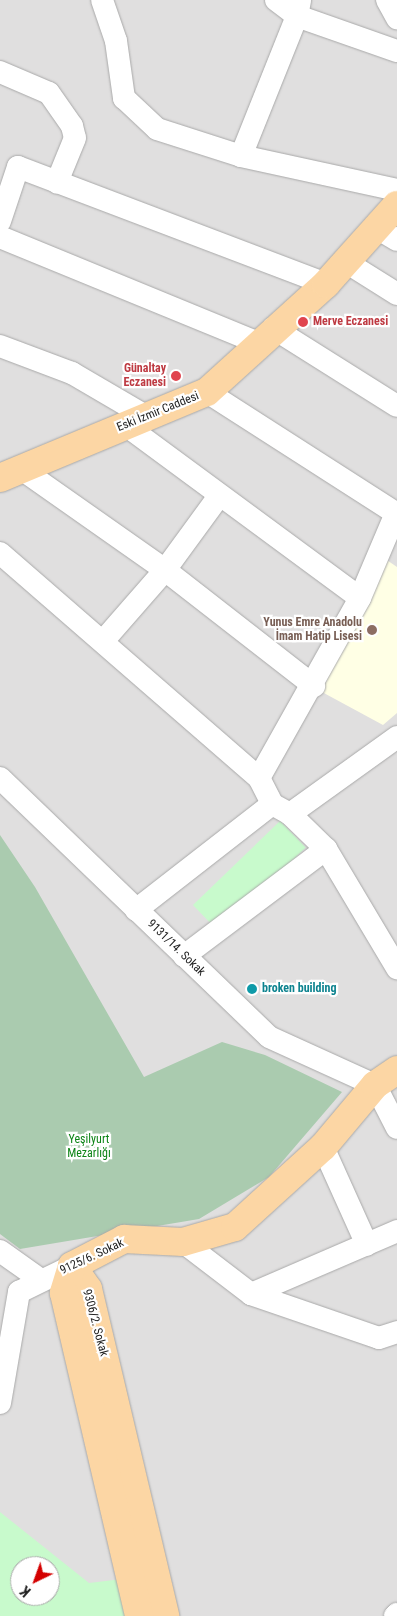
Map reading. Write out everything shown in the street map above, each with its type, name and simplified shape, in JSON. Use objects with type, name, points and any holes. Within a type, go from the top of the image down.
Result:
[{"type":"main road","name":"Eski İzmir Caddesi","points":[[10,473],[85,446],[136,420],[207,392],[265,336],[291,318],[346,262],[387,234],[397,205]]},
{"type":"main road","name":"9125/6. Sokak","points":[[72,1266],[124,1239],[183,1242],[235,1226],[323,1147],[386,1078]]},
{"type":"main road","name":"9306/2. Sokak","points":[[72,1266],[64,1293],[138,1616]]},
{"type":"main road","name":"9306/2. Sokak","points":[[72,1266],[88,1289],[165,1616]]},
{"type":"street","points":[[102,0],[116,41],[124,98],[157,130],[241,156],[397,190]]},
{"type":"street","points":[[276,0],[397,51]]},
{"type":"street","points":[[387,0],[397,18]]},
{"type":"street","points":[[241,156],[298,8]]},
{"type":"street","points":[[0,72],[49,93],[72,126],[75,138],[57,182]]},
{"type":"street","points":[[0,221],[18,167],[326,284]]},
{"type":"street","points":[[0,238],[265,336],[397,406]]},
{"type":"street","points":[[346,262],[397,294]]},
{"type":"street","points":[[0,346],[72,373],[136,420],[219,496],[360,598]]},
{"type":"street","points":[[207,392],[397,513],[360,598],[314,686],[259,778]]},
{"type":"street","points":[[10,473],[165,570],[314,686]]},
{"type":"street","points":[[104,640],[165,570],[219,496]]},
{"type":"street","points":[[0,553],[104,640],[259,778],[281,808],[326,849],[397,968]]},
{"type":"street","points":[[136,910],[281,808],[397,737]]},
{"type":"street","name":"9131/14. Sokak","points":[[0,778],[269,1037],[386,1078]]},
{"type":"street","points":[[184,956],[326,849]]},
{"type":"street","points":[[386,1078],[397,1128]]},
{"type":"street","points":[[323,1147],[367,1246]]},
{"type":"street","points":[[250,1294],[367,1246],[397,1231]]},
{"type":"street","points":[[183,1242],[250,1294],[379,1338],[397,1332]]},
{"type":"street","points":[[0,1252],[40,1280]]},
{"type":"street","name":"9125/6. Sokak","points":[[0,1403],[9,1297],[40,1280],[72,1266]]},
{"type":"shaded area","points":[[0,0],[397,0],[397,1616],[0,1616]]},
{"type":"shaded area","name":"Yunus Emre Anadolu İmam Hatip Lisesi","points":[[378,554],[397,567],[397,713],[383,725],[322,692]]},
{"type":"green space","points":[[280,821],[306,848],[219,932],[193,905]]},
{"type":"green space","name":"Yeşilyurt Mezarlığı","points":[[0,835],[35,887],[144,1077],[222,1042],[265,1055],[342,1092],[269,1177],[199,1219],[20,1249],[0,1234]]},
{"type":"green space","points":[[0,1512],[55,1556],[10,1556],[10,1606],[60,1606],[60,1560],[89,1583],[122,1579],[131,1616],[0,1616]]},
{"type":"place","name":"Merve Eczanesi","points":[[303,322]]},
{"type":"place","name":"Günaltay Eczanesi","points":[[176,376]]},
{"type":"place","name":"Yunus Emre Anadolu İmam Hatip Lisesi","points":[[372,630]]},
{"type":"place","name":"broken building","points":[[252,989]]}]
